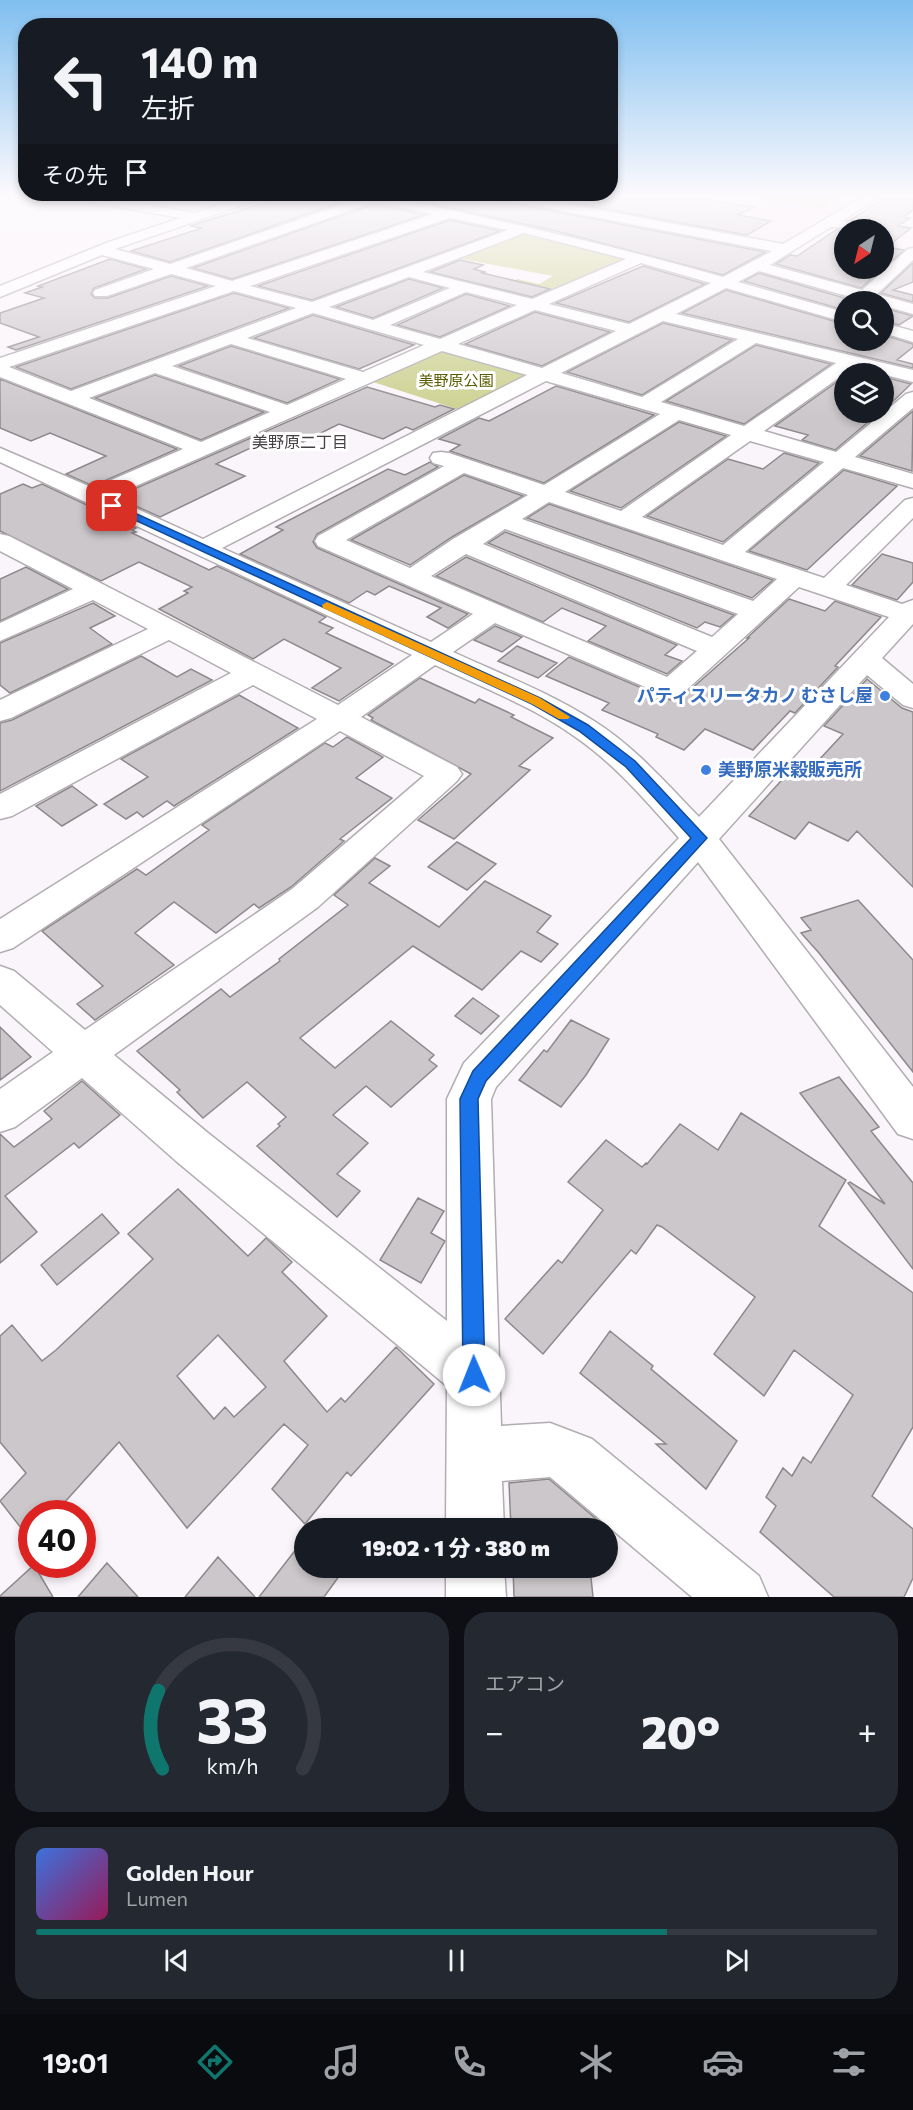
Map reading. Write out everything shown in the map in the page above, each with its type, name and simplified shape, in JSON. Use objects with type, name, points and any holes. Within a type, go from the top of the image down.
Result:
[{"type":"street","points":[[0,292],[54,270]]},
{"type":"street","points":[[160,311],[95,292],[170,270]]},
{"type":"street","points":[[174,270],[442,344],[913,481]]},
{"type":"street","points":[[0,364],[283,270]]},
{"type":"street","points":[[71,398],[414,270]]},
{"type":"street","points":[[92,497],[613,270]]},
{"type":"street","points":[[681,270],[834,314]]},
{"type":"street","points":[[203,548],[750,270]]},
{"type":"street","points":[[770,270],[847,291]]},
{"type":"street","points":[[870,291],[894,270]]},
{"type":"street","points":[[407,272],[631,330]]},
{"type":"street","points":[[38,276],[68,285]]},
{"type":"street","points":[[375,325],[465,287]]},
{"type":"street","points":[[894,304],[913,309]]},
{"type":"street","points":[[660,315],[913,376]]},
{"type":"street","points":[[894,331],[913,337]]},
{"type":"street","points":[[645,403],[754,337]]},
{"type":"street","points":[[232,339],[363,378]]},
{"type":"street","points":[[624,519],[851,361]]},
{"type":"street","points":[[156,367],[286,411]]},
{"type":"street","points":[[0,370],[201,449]]},
{"type":"street","points":[[727,554],[837,459],[913,398]]},
{"type":"street","points":[[411,578],[462,544],[677,412]]},
{"type":"street","points":[[402,446],[546,492],[795,578],[909,611],[479,1076],[469,1099],[475,1518]]},
{"type":"street","points":[[0,454],[536,701],[584,728],[630,764],[699,838],[912,1116]]},
{"type":"street","points":[[462,465],[327,541],[671,689],[795,578]]},
{"type":"street","points":[[828,588],[913,506]]},
{"type":"street","points":[[502,520],[758,612]]},
{"type":"street","points":[[0,541],[446,774],[304,898],[0,1113]]},
{"type":"street","points":[[462,544],[716,648]]},
{"type":"street","points":[[0,633],[93,590]]},
{"type":"street","points":[[0,939],[338,719],[492,613]]},
{"type":"street","points":[[0,712],[168,630]]},
{"type":"street","points":[[866,658],[913,699]]},
{"type":"street","points":[[0,808],[251,674]]},
{"type":"street","points":[[0,982],[192,1147],[474,1375]]},
{"type":"street","points":[[474,1455],[550,1450],[572,1459],[738,1597]]},
{"type":"street","points":[[475,1578],[476,1597]]},
{"type":"green space","points":[[518,270],[605,270],[547,295],[505,285],[518,279],[539,284],[553,276]]},
{"type":"green space","name":"美野原公園","points":[[444,349],[530,374],[460,410],[370,381]]},
{"type":"building","points":[[82,270],[145,270],[94,288],[91,294],[95,298],[108,298],[171,276],[208,286],[16,350],[8,347],[39,337],[0,323],[0,313],[44,298],[25,293],[42,287],[38,286]]},
{"type":"building","points":[[198,270],[260,270],[232,279]]},
{"type":"building","points":[[306,270],[395,270],[312,300],[258,286]]},
{"type":"building","points":[[436,270],[476,270],[485,272],[482,273],[550,289],[532,297],[430,272]]},
{"type":"building","points":[[635,270],[655,270],[705,284],[629,322],[556,303]]},
{"type":"building","points":[[702,270],[733,270],[723,275]]},
{"type":"building","points":[[796,270],[834,270],[834,279],[871,279],[861,288]]},
{"type":"building","points":[[906,270],[913,270],[913,282],[893,290],[913,295],[913,302],[894,297],[894,291],[883,291]]},
{"type":"building","points":[[759,273],[834,295],[834,307],[744,281]]},
{"type":"building","points":[[409,279],[443,288],[373,318],[336,307]]},
{"type":"building","points":[[726,290],[834,321],[834,349],[682,313]]},
{"type":"building","points":[[234,293],[289,308],[71,389],[16,367]]},
{"type":"building","points":[[466,294],[510,306],[440,337],[397,325]]},
{"type":"building","points":[[894,311],[913,316],[899,325],[894,324]]},
{"type":"building","points":[[535,312],[610,332],[542,366],[465,344]]},
{"type":"building","points":[[313,315],[414,345],[359,369],[254,338]]},
{"type":"building","points":[[663,323],[732,340],[642,395],[567,372]]},
{"type":"building","points":[[894,338],[913,344],[913,347],[897,360],[913,364],[913,368],[842,351],[894,351]]},
{"type":"building","points":[[756,345],[831,364],[744,424],[666,401]]},
{"type":"building","points":[[231,346],[340,379],[287,403],[179,366]]},
{"type":"building","points":[[155,375],[264,412],[201,440],[95,398]]},
{"type":"building","points":[[0,379],[177,449],[93,486],[66,474],[106,456],[50,433],[31,441],[0,428]]},
{"type":"building","points":[[894,380],[911,384],[894,400]]},
{"type":"building","points":[[834,384],[834,423],[867,423],[835,450],[802,440],[808,435],[775,426]]},
{"type":"building","points":[[556,386],[654,415],[544,483],[450,451],[460,445],[439,439],[479,418],[489,421]]},
{"type":"building","points":[[367,387],[435,407],[440,405],[454,409],[413,430],[406,427],[383,439],[339,424],[303,442],[281,434],[216,464],[245,476],[160,517],[116,497]]},
{"type":"building","points":[[913,411],[912,471],[860,456]]},
{"type":"building","points":[[679,422],[726,436],[621,508],[570,491]]},
{"type":"building","points":[[784,453],[819,463],[723,542],[647,516],[728,459],[763,469]]},
{"type":"building","points":[[430,462],[438,467],[317,534],[313,542],[317,548],[468,614],[448,628],[427,617],[441,608],[389,586],[375,595],[367,591],[349,603],[240,554],[283,530],[276,527],[388,469],[405,475]]},
{"type":"building","points":[[844,470],[897,486],[807,570],[749,551]]},
{"type":"building","points":[[464,475],[523,496],[452,537],[410,565],[351,540]]},
{"type":"building","points":[[23,484],[32,488],[42,484],[136,528],[132,530],[136,532],[132,533],[209,570],[217,566],[326,617],[319,622],[333,628],[326,633],[393,664],[339,701],[312,688],[341,668],[284,639],[253,659],[159,609],[188,593],[184,591],[192,587],[139,562],[101,581],[0,531],[0,494]]},
{"type":"building","points":[[549,504],[773,580],[752,598],[527,518]]},
{"type":"building","points":[[505,532],[734,615],[720,627],[705,622],[697,628],[488,543]]},
{"type":"building","points":[[882,554],[913,563],[913,582],[897,600],[852,585]]},
{"type":"building","points":[[466,557],[677,645],[665,655],[682,661],[667,674],[588,641],[606,626],[562,608],[543,622],[436,576]]},
{"type":"building","points":[[26,567],[68,589],[0,621],[0,579]]},
{"type":"building","points":[[789,599],[825,611],[835,601],[881,617],[795,713],[790,711],[753,750],[705,729],[684,750],[656,737],[658,734],[602,710],[609,703],[546,676],[569,657],[670,700],[682,697]]},
{"type":"building","points":[[93,603],[115,616],[90,628],[112,644],[10,693],[0,685],[0,643]]},
{"type":"building","points":[[495,626],[522,637],[502,652],[474,640]]},
{"type":"building","points":[[517,646],[557,663],[538,678],[498,661]]},
{"type":"building","points":[[141,656],[177,677],[191,669],[212,680],[0,791],[0,723],[12,720]]},
{"type":"building","points":[[420,678],[475,703],[479,699],[514,715],[511,717],[553,738],[519,766],[530,770],[454,839],[418,820],[471,774],[371,720],[373,718],[368,715]]},
{"type":"building","points":[[867,679],[902,708],[913,712],[913,887],[857,831],[848,841],[809,822],[795,839],[749,816],[791,770],[804,776],[843,734],[824,726]]},
{"type":"building","points":[[239,695],[298,728],[174,806],[167,801],[143,817],[137,812],[126,819],[104,804],[148,777],[121,759]]},
{"type":"building","points":[[347,737],[383,757],[356,778],[392,798],[340,839],[344,841],[291,887],[259,908],[254,904],[216,933],[174,902],[135,933],[174,965],[95,1020],[77,1004],[103,986],[42,931],[137,869],[146,875],[209,830],[202,825],[325,743],[333,747]]},
{"type":"building","points":[[72,786],[97,805],[62,826],[36,806]]},
{"type":"building","points":[[457,842],[496,864],[467,890],[428,867]]},
{"type":"building","points":[[375,858],[390,866],[369,883],[439,927],[485,881],[551,916],[537,932],[558,944],[541,962],[521,951],[482,990],[413,946],[300,1038],[335,1068],[391,1021],[434,1055],[429,1060],[437,1066],[391,1107],[366,1086],[333,1115],[368,1143],[337,1174],[360,1191],[337,1217],[257,1146],[280,1126],[278,1124],[286,1117],[247,1082],[203,1118],[177,1092],[180,1090],[137,1051],[221,989],[230,997],[280,961],[279,959],[348,905],[334,895]]},
{"type":"building","points":[[858,900],[913,960],[913,1072],[801,933],[811,930],[801,918]]},
{"type":"building","points":[[473,998],[499,1016],[481,1034],[455,1016]]},
{"type":"building","points":[[571,1020],[609,1039],[586,1075],[561,1107],[519,1080],[544,1050],[547,1052]]},
{"type":"building","points":[[0,1027],[31,1057],[0,1080]]},
{"type":"building","points":[[839,1077],[879,1127],[871,1131],[913,1183],[913,1269],[848,1183],[850,1182],[885,1204],[800,1093]]},
{"type":"building","points":[[82,1081],[120,1115],[79,1148],[74,1143],[5,1196],[37,1232],[0,1263],[0,1134],[14,1147],[52,1119],[44,1111]]},
{"type":"building","points":[[741,1113],[846,1180],[819,1226],[913,1293],[913,1427],[872,1496],[913,1529],[913,1578],[904,1597],[834,1597],[760,1532],[776,1506],[766,1497],[783,1468],[792,1476],[803,1457],[811,1463],[853,1395],[794,1350],[764,1396],[714,1354],[755,1297],[662,1227],[657,1225],[636,1254],[631,1250],[543,1354],[505,1319],[558,1260],[562,1263],[603,1210],[568,1182],[606,1140],[642,1167],[680,1124],[718,1150]]},
{"type":"building","points":[[178,1189],[248,1256],[266,1238],[292,1262],[282,1272],[327,1316],[284,1361],[327,1412],[341,1398],[345,1402],[396,1347],[434,1384],[351,1476],[347,1472],[310,1518],[299,1518],[272,1489],[308,1445],[284,1424],[187,1528],[119,1442],[67,1500],[18,1500],[18,1524],[0,1501],[26,1473],[0,1442],[0,1336],[12,1325],[42,1361],[153,1259],[128,1234]],"holes":[[[218,1335],[266,1387],[234,1417],[225,1407],[214,1419],[177,1376]]]},
{"type":"building","points":[[418,1198],[444,1211],[431,1233],[445,1241],[421,1283],[380,1260]]},
{"type":"building","points":[[102,1214],[119,1233],[57,1285],[41,1265]]},
{"type":"building","points":[[610,1331],[653,1366],[651,1369],[737,1441],[706,1489],[656,1444],[666,1444],[580,1373]]},
{"type":"building","points":[[549,1479],[595,1518],[511,1518],[509,1483]]},
{"type":"building","points":[[294,1552],[294,1578],[338,1578],[324,1597],[259,1597]]},
{"type":"building","points":[[218,1557],[255,1597],[185,1597]]},
{"type":"building","points":[[107,1563],[138,1597],[78,1597]]},
{"type":"building","points":[[20,1578],[42,1578],[53,1597],[0,1597]]},
{"type":"building","points":[[513,1578],[591,1578],[593,1597],[514,1597]]},
{"type":"slow traffic","points":[[327,605],[536,701],[564,717]]},
{"type":"place","name":"パティスリータカノ むさし屋","points":[[885,696]]},
{"type":"place","name":"美野原米穀販売所","points":[[706,770]]},
{"type":"district","name":"美野原二丁目","points":[[300,442]]},
{"type":"route","points":[[112,506],[536,701],[584,728],[630,764],[699,838],[479,1076],[469,1099],[474,1375]]}]
